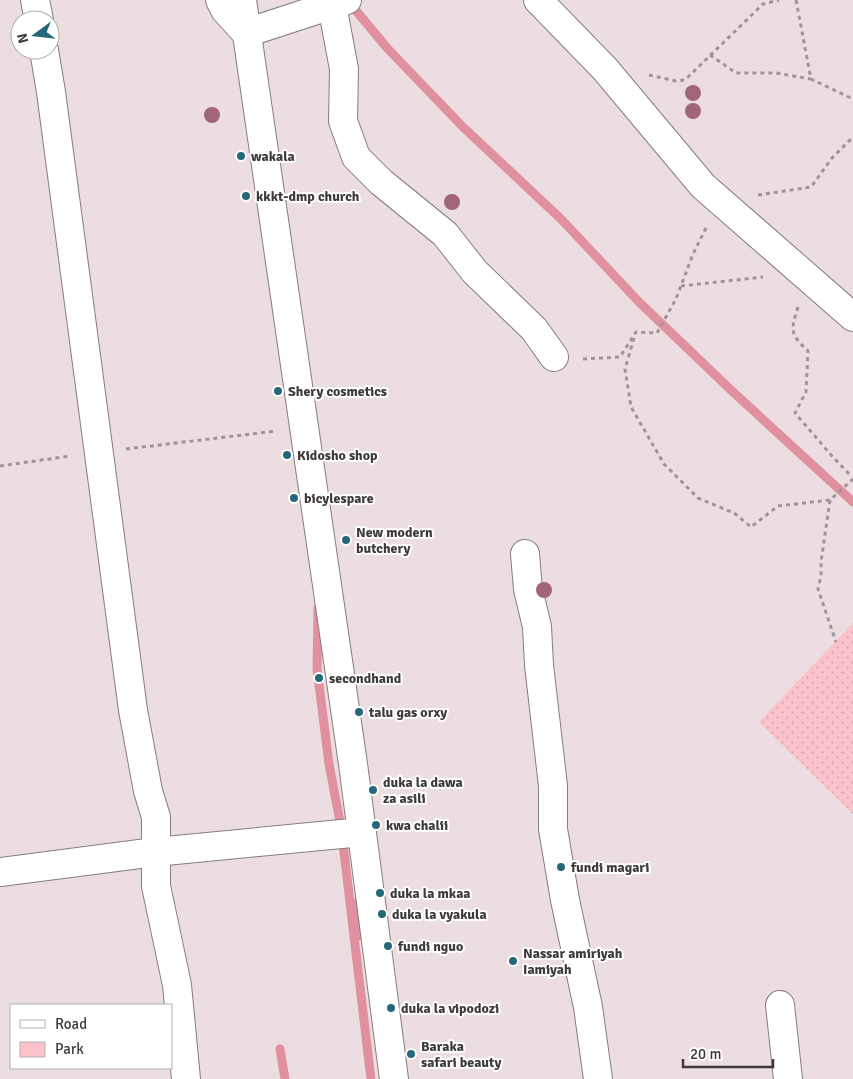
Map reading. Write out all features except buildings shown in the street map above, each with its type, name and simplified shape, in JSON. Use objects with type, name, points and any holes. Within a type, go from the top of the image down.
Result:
[{"type":"street","points":[[220,0],[225,10],[246,33]]},
{"type":"street","points":[[242,0],[362,832],[394,1079]]},
{"type":"street","points":[[538,0],[605,69],[703,186],[853,317]]},
{"type":"street","points":[[246,33],[339,3],[344,69],[343,121],[356,157],[381,182],[445,234],[475,272],[534,329],[554,358]]},
{"type":"street","points":[[46,60],[134,710],[148,791],[156,816],[156,886],[177,985],[186,1079]]},
{"type":"street","points":[[525,554],[528,589],[537,627],[543,702],[553,786],[554,829],[565,900],[588,1007],[598,1079]]},
{"type":"street","points":[[0,872],[155,852],[362,832]]},
{"type":"street","points":[[780,1005],[788,1079]]},
{"type":"path","points":[[605,69],[676,81],[685,80],[763,4],[779,0]]},
{"type":"path","points":[[796,0],[811,79]]},
{"type":"path","points":[[710,55],[736,73],[776,73],[811,79],[853,99]]},
{"type":"path","points":[[636,332],[656,333],[676,299],[693,254],[720,201],[811,188],[832,158],[853,137]]},
{"type":"path","points":[[681,286],[801,272],[800,300],[792,328],[796,340],[808,351],[806,392],[795,413],[852,477],[830,500],[818,589],[836,642]]},
{"type":"path","points":[[554,358],[620,357],[636,332]]},
{"type":"path","points":[[636,332],[625,369],[631,407],[664,464],[698,498],[734,513],[751,527],[778,506],[830,500]]},
{"type":"path","points":[[0,466],[304,428]]},
{"type":"green space","points":[[853,623],[853,814],[759,722]]},
{"type":"waterway","points":[[348,1],[388,49],[463,127],[561,219],[640,303],[853,502]]},
{"type":"waterway","points":[[318,608],[317,669],[329,764],[341,827],[371,1079]]},
{"type":"waterway","points":[[358,902],[359,936]]},
{"type":"waterway","points":[[280,1049],[285,1079]]},
{"type":"place","name":"wakala","points":[[241,156]]},
{"type":"place","name":"kkkt-dmp church","points":[[246,196]]},
{"type":"place","name":"Shery cosmetics","points":[[278,391]]},
{"type":"place","name":"Kidosho shop","points":[[287,455]]},
{"type":"place","name":"bicylespare","points":[[294,498]]},
{"type":"place","name":"New modern butchery","points":[[346,540]]},
{"type":"place","name":"secondhand","points":[[319,678]]},
{"type":"place","name":"talu gas orxy","points":[[359,712]]},
{"type":"place","name":"duka la dawa za asili","points":[[373,790]]},
{"type":"place","name":"kwa chalii","points":[[376,825]]},
{"type":"place","name":"fundi magari","points":[[561,867]]},
{"type":"place","name":"duka la mkaa","points":[[380,893]]},
{"type":"place","name":"duka la vyakula","points":[[382,914]]},
{"type":"place","name":"fundi nguo","points":[[388,946]]},
{"type":"place","name":"Nassar amiriyah Iamiyah","points":[[513,961]]},
{"type":"place","name":"duka la vipodozi","points":[[391,1008]]},
{"type":"place","name":"Baraka safari beauty","points":[[411,1054]]}]
